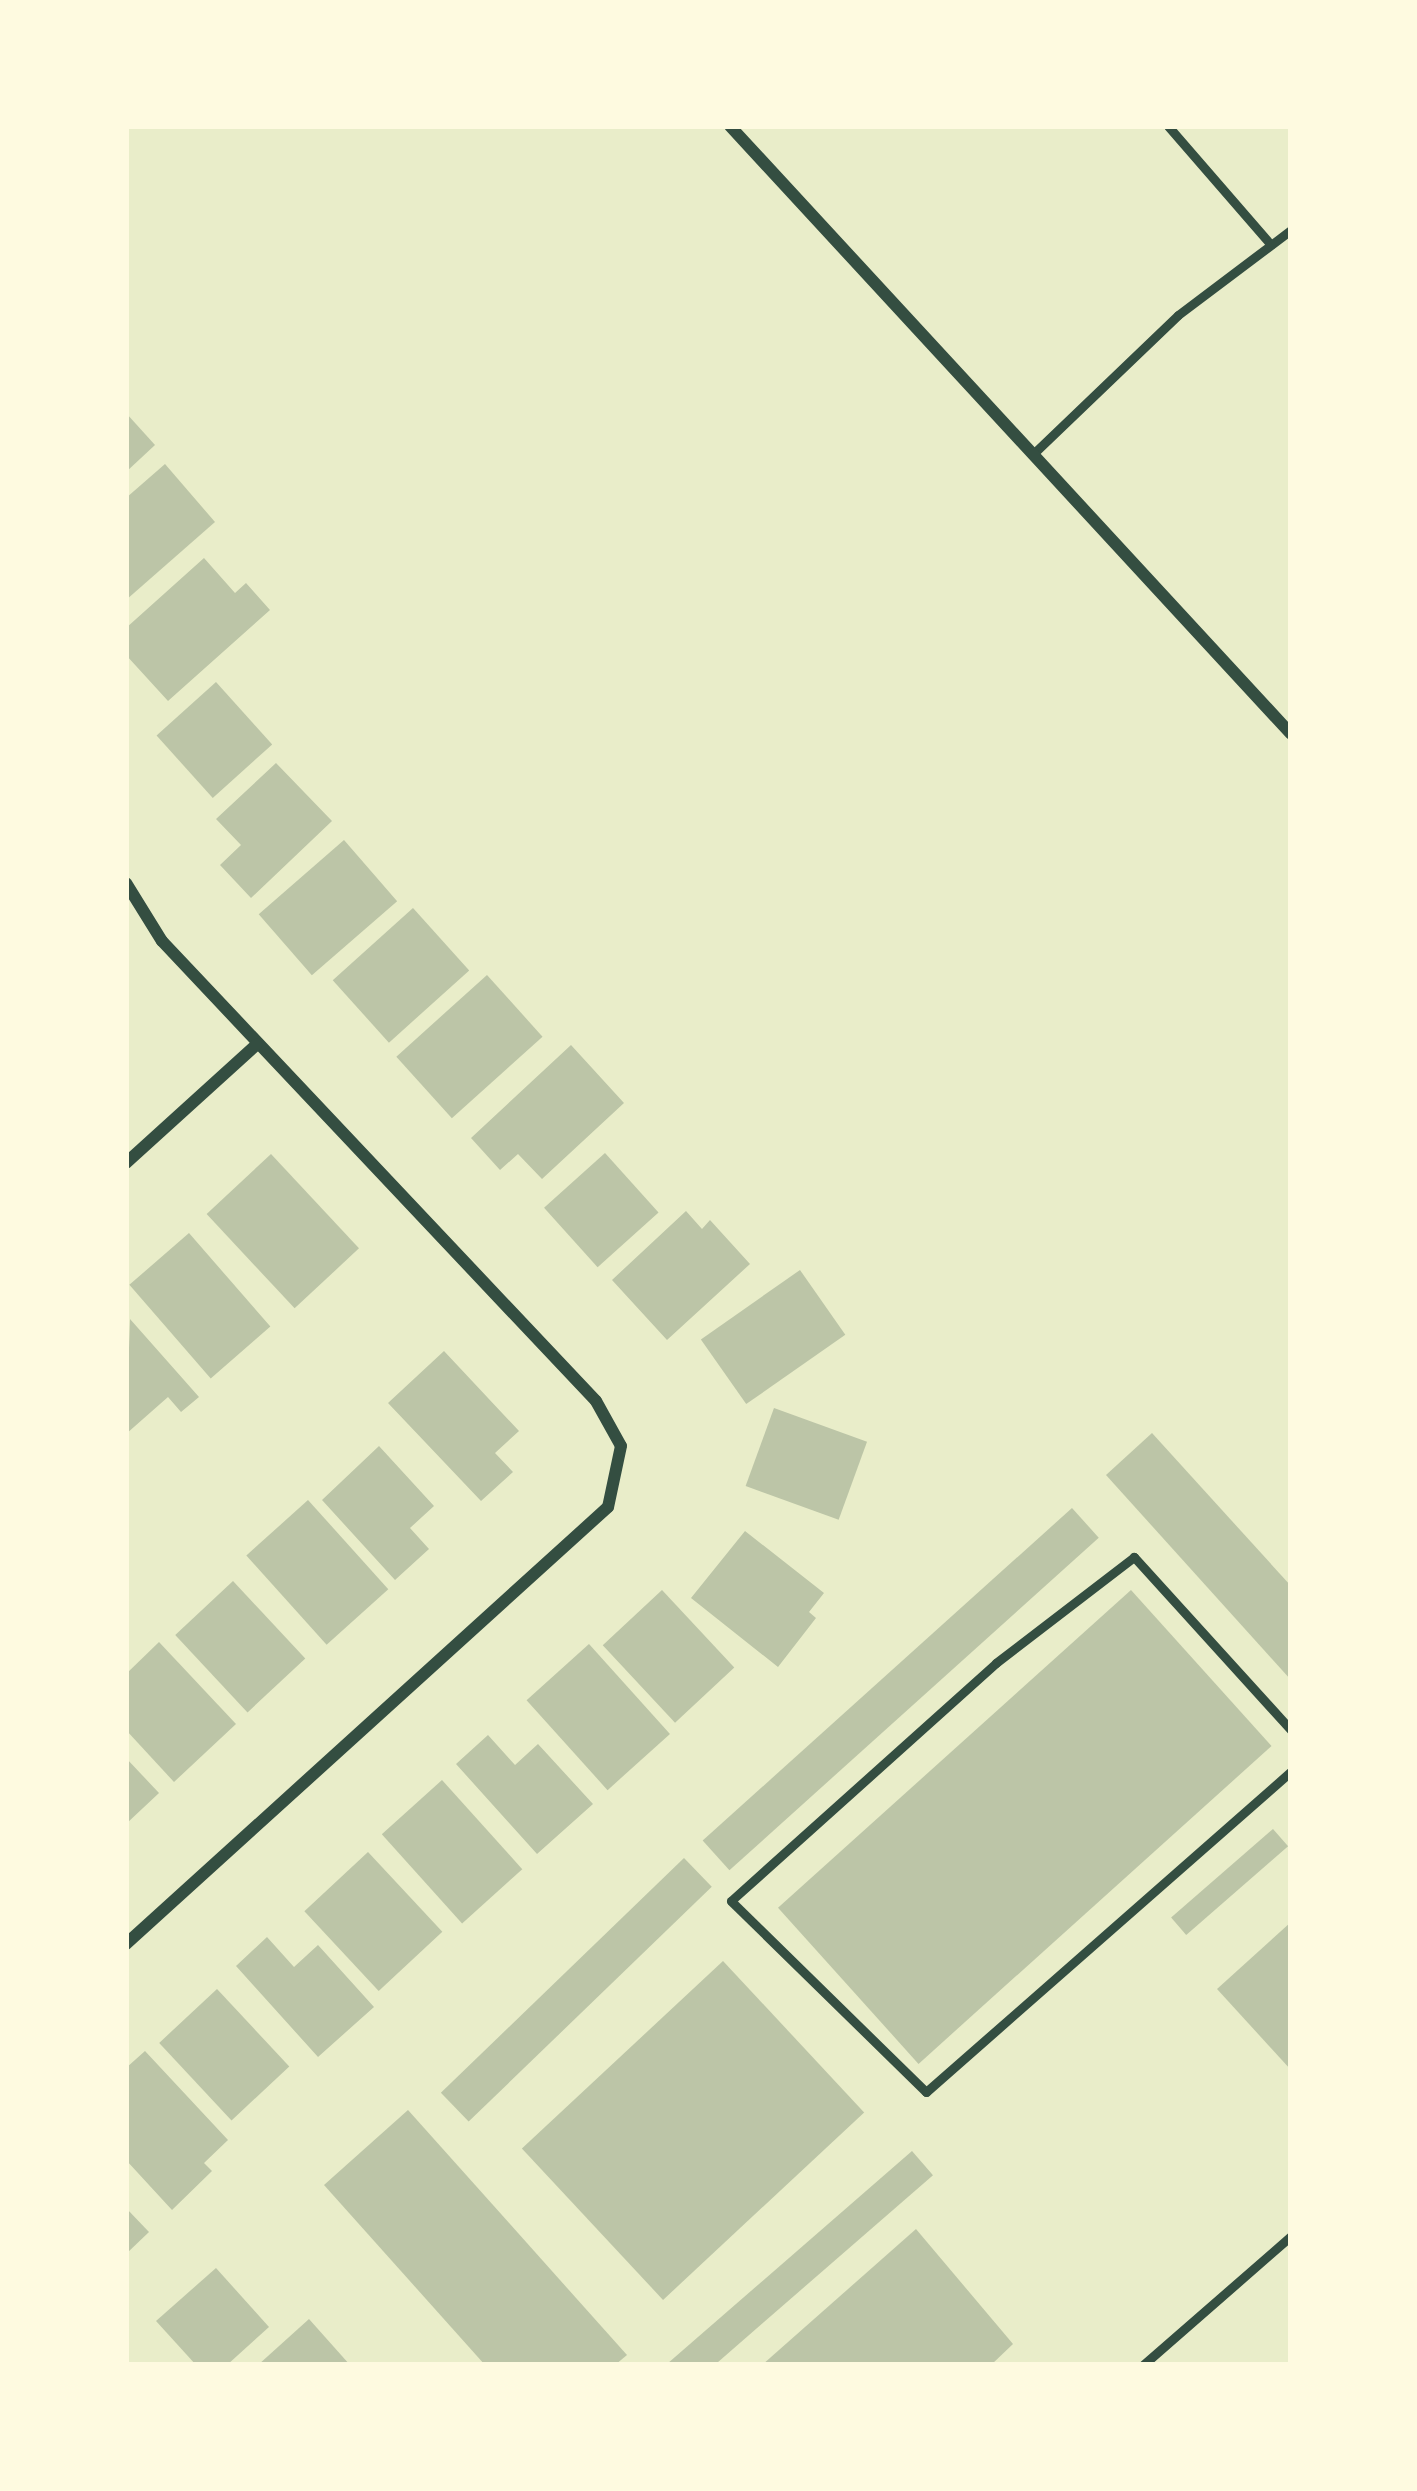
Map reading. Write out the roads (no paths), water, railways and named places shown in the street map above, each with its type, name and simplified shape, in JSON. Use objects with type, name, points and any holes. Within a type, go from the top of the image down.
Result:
[{"type":"street","points":[[730,126],[1291,734]]},
{"type":"street","points":[[126,883],[162,941],[596,1402],[621,1446],[608,1507],[126,1944]]},
{"type":"street","points":[[126,1163],[256,1045]]},
{"type":"lane","points":[[1168,126],[1271,245]]},
{"type":"lane","points":[[1032,455],[1178,315],[1291,230]]},
{"type":"lane","points":[[1291,1730],[1134,1556],[995,1663],[731,1901],[926,2092],[1291,1771]]},
{"type":"lane","points":[[1143,2365],[1291,2236]]}]
